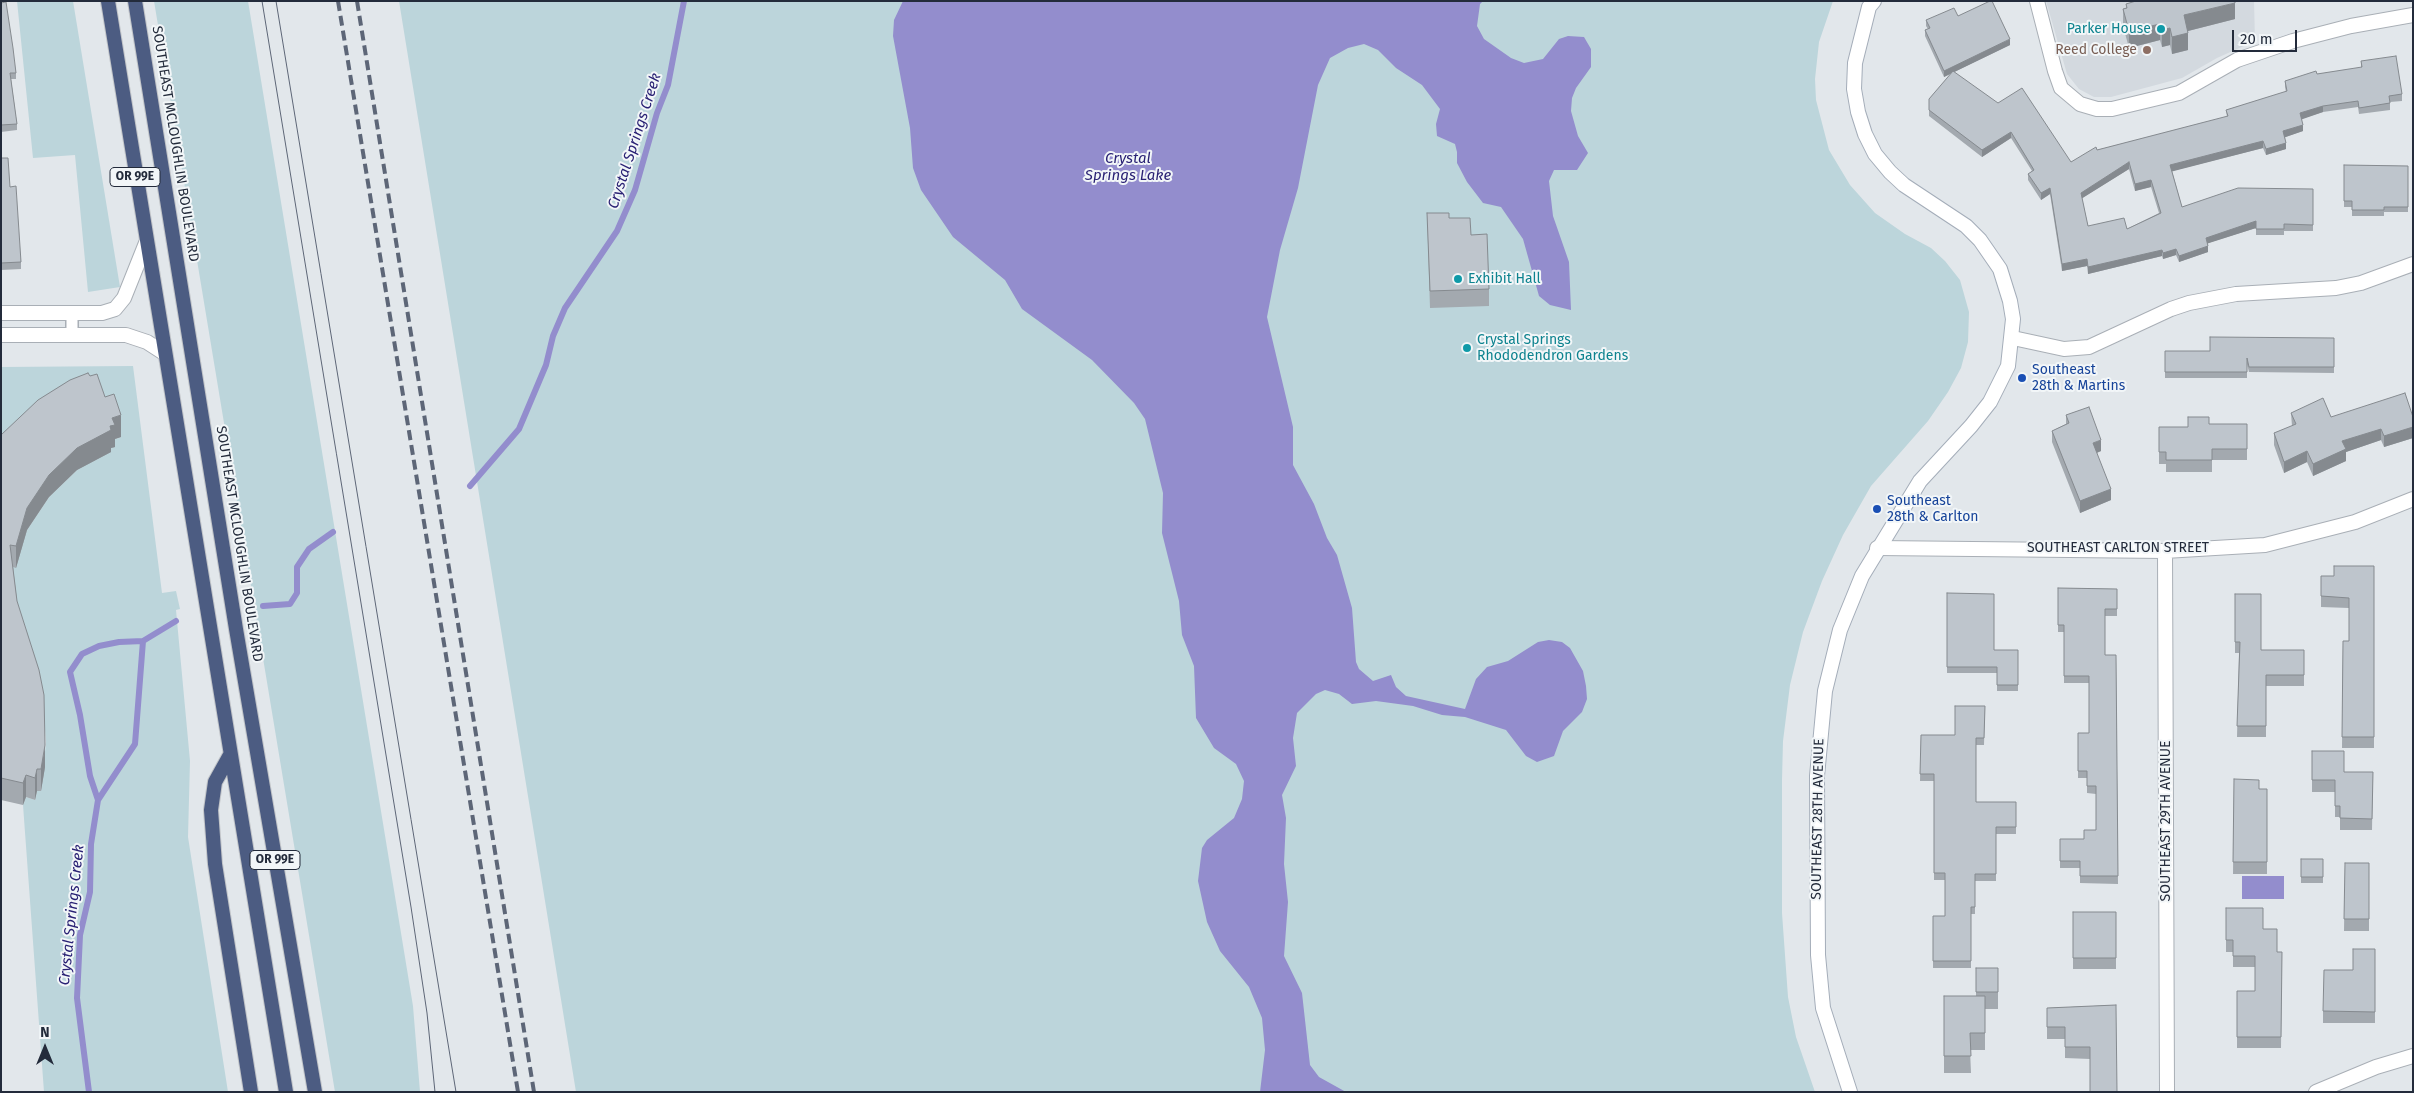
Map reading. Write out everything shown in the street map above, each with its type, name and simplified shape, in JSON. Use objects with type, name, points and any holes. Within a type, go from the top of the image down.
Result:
[{"type":"highway","name":"OR 99E","points":[[108,1],[286,1092]]},
{"type":"highway","name":"SOUTHEAST MCLOUGHLIN BOULEVARD","points":[[135,1],[236,629],[314,1092]]},
{"type":"highway","points":[[230,755],[215,782],[211,810],[215,864],[251,1092]]},
{"type":"street","name":"SOUTHEAST 28TH AVENUE","points":[[1850,1092],[1823,1008],[1817,923],[1817,768],[1821,721],[1831,663],[1850,605],[1877,548],[1920,481],[1971,426],[1990,402],[2008,366],[2012,338],[2010,302],[2000,269],[1990,253],[1966,226],[1904,185],[1890,172],[1875,154],[1865,134],[1858,112],[1854,89],[1855,63],[1869,7],[1874,1]]},
{"type":"street","points":[[2037,1],[2054,70],[2061,88],[2068,96],[2080,104],[2097,108],[2112,108],[2179,93],[2237,60],[2293,41],[2352,26],[2413,15]]},
{"type":"street","points":[[1,313],[102,313],[115,309],[124,298],[146,243]]},
{"type":"street","points":[[2012,338],[2064,349],[2089,348],[2189,302],[2236,294],[2336,288],[2361,283],[2413,264]]},
{"type":"street","points":[[1,334],[126,335],[147,342],[164,352]]},
{"type":"street","name":"SOUTHEAST CARLTON STREET","points":[[1877,548],[2165,551],[2265,545],[2355,522],[2413,499]]},
{"type":"street","name":"SOUTHEAST 29TH AVENUE","points":[[2165,551],[2167,1092]]},
{"type":"street","points":[[2316,1092],[2413,1056]]},
{"type":"lane","points":[[72,313],[72,334]]},
{"type":"shaded area","points":[[17,1],[73,1],[120,287],[88,292],[75,155],[33,158]]},
{"type":"shaded area","points":[[154,1],[248,1],[413,1006],[420,1092],[335,1092]]},
{"type":"shaded area","points":[[399,1],[1833,1],[1819,42],[1815,79],[1816,100],[1829,150],[1850,185],[1875,213],[1905,234],[1931,248],[1945,261],[1960,280],[1969,312],[1968,342],[1961,368],[1948,392],[1928,421],[1871,486],[1843,535],[1822,581],[1803,632],[1790,685],[1783,741],[1782,913],[1788,997],[1796,1037],[1815,1092],[576,1092]]},
{"type":"shaded area","name":"Reed College","points":[[2046,1],[2254,1],[2255,41],[2217,58],[2182,78],[2111,97],[2094,97],[2079,89],[2067,74]]},
{"type":"shaded area","points":[[133,366],[162,593],[176,591],[180,609],[176,610],[190,761],[188,837],[228,1092],[44,1092],[23,805],[26,797],[35,800],[37,791],[41,791],[46,742],[44,717],[23,647],[12,567],[27,530],[49,497],[77,470],[110,448],[112,440],[121,437],[1,457],[1,367]]},
{"type":"water","name":"Crystal Springs Lake","points":[[903,1],[1483,1],[1480,4],[1477,26],[1484,39],[1511,58],[1524,63],[1543,59],[1559,39],[1568,36],[1584,37],[1591,49],[1591,67],[1576,88],[1572,98],[1571,111],[1578,136],[1588,153],[1577,170],[1554,170],[1549,181],[1553,216],[1569,262],[1571,310],[1550,305],[1539,296],[1523,239],[1501,207],[1483,203],[1467,182],[1457,163],[1455,144],[1437,136],[1436,124],[1440,109],[1422,85],[1396,68],[1378,50],[1364,44],[1348,48],[1330,58],[1318,85],[1298,188],[1280,250],[1267,317],[1293,427],[1293,465],[1314,504],[1327,538],[1337,555],[1352,608],[1356,662],[1359,669],[1373,681],[1391,675],[1396,687],[1406,696],[1465,709],[1476,679],[1487,667],[1508,661],[1538,642],[1549,640],[1562,642],[1570,648],[1583,671],[1587,699],[1582,712],[1563,731],[1554,756],[1537,762],[1526,756],[1506,730],[1465,717],[1442,715],[1413,706],[1376,701],[1352,704],[1339,694],[1325,690],[1316,694],[1297,713],[1293,738],[1296,766],[1282,795],[1286,818],[1284,864],[1288,902],[1284,956],[1302,993],[1310,1065],[1319,1077],[1346,1092],[1260,1092],[1265,1050],[1262,1018],[1249,987],[1220,951],[1207,922],[1198,881],[1202,848],[1207,840],[1234,818],[1242,799],[1244,781],[1236,764],[1214,748],[1196,718],[1194,666],[1182,635],[1179,601],[1162,533],[1163,493],[1145,419],[1134,403],[1092,360],[1022,309],[1005,280],[953,237],[921,190],[913,168],[910,128],[893,36],[894,20]]},
{"type":"water","points":[[2242,876],[2284,876],[2284,899],[2242,899]]},
{"type":"building","points":[[1992,1],[2010,39],[1944,71],[1925,30],[1930,28],[1926,20],[1954,8],[1958,16]]},
{"type":"building","points":[[2136,1],[2235,1],[2235,3],[2184,15],[2188,33],[2172,37],[2170,28],[2162,30],[2160,24],[2129,31],[2123,9],[2127,8],[2126,4]]},
{"type":"building","points":[[6,2],[16,73],[10,73],[17,124],[1,125],[1,3]]},
{"type":"building","points":[[2396,56],[2402,94],[2389,96],[2390,103],[2359,108],[2358,101],[2323,106],[2300,113],[2303,125],[2283,131],[2286,143],[2266,149],[2263,141],[2170,165],[2182,207],[2238,188],[2313,189],[2313,225],[2284,224],[2284,229],[2256,229],[2256,221],[2206,238],[2208,246],[2179,256],[2176,249],[2163,253],[2162,250],[2088,267],[2087,259],[2062,264],[2050,188],[2041,193],[2028,174],[2034,170],[2011,132],[1982,150],[1929,110],[1929,99],[1953,71],[1998,103],[2022,88],[2071,162],[2096,147],[2097,150],[2228,116],[2226,110],[2287,91],[2285,81],[2316,71],[2317,74],[2362,67],[2361,61]],"holes":[[[2129,162],[2135,184],[2151,180],[2161,213],[2127,229],[2124,218],[2088,226],[2081,193]]]},
{"type":"building","points":[[1,158],[8,158],[10,187],[16,186],[21,262],[1,263]]},
{"type":"building","points":[[2344,165],[2408,166],[2408,207],[2384,207],[2384,210],[2352,210],[2352,201],[2344,201]]},
{"type":"building","name":"Exhibit Hall","points":[[1427,213],[1449,213],[1449,218],[1470,218],[1471,235],[1487,234],[1489,289],[1430,291]]},
{"type":"building","points":[[2210,337],[2334,338],[2334,367],[2249,367],[2247,358],[2247,372],[2165,372],[2165,351],[2210,351]]},
{"type":"building","points":[[88,373],[90,376],[97,374],[105,397],[114,394],[121,415],[112,418],[115,425],[110,426],[111,430],[77,448],[49,475],[27,508],[16,546],[10,545],[17,601],[39,670],[44,695],[45,745],[41,769],[37,769],[35,778],[26,775],[23,783],[1,778],[1,435],[38,400],[70,380]]},
{"type":"building","points":[[2405,393],[2413,417],[2413,427],[2384,436],[2381,429],[2342,441],[2346,449],[2313,464],[2307,451],[2284,462],[2274,433],[2296,424],[2291,413],[2323,398],[2331,417]]},
{"type":"building","points":[[2089,407],[2101,440],[2093,443],[2111,489],[2080,501],[2052,431],[2069,423],[2066,415]]},
{"type":"building","points":[[2188,417],[2209,417],[2209,424],[2247,424],[2247,449],[2212,449],[2212,460],[2166,460],[2166,452],[2159,452],[2159,427],[2188,427]]},
{"type":"building","points":[[2334,566],[2374,566],[2374,737],[2342,737],[2343,641],[2349,641],[2349,598],[2321,596],[2321,576],[2334,576]]},
{"type":"building","points":[[2058,588],[2117,589],[2117,609],[2105,609],[2105,655],[2116,655],[2118,876],[2080,876],[2080,861],[2060,861],[2060,839],[2084,839],[2084,830],[2096,830],[2096,786],[2087,786],[2087,771],[2078,771],[2078,733],[2089,733],[2089,676],[2064,676],[2064,625],[2058,625]]},
{"type":"building","points":[[1947,593],[1994,594],[1994,650],[2018,650],[2018,685],[1997,685],[1997,667],[1947,667]]},
{"type":"building","points":[[2235,594],[2261,594],[2261,650],[2304,650],[2304,675],[2266,675],[2266,726],[2237,726],[2240,642],[2235,642]]},
{"type":"building","points":[[1955,706],[1985,706],[1984,738],[1976,738],[1976,802],[2016,802],[2016,827],[1996,827],[1996,874],[1975,874],[1975,907],[1971,907],[1971,961],[1933,961],[1933,916],[1945,916],[1945,873],[1934,873],[1934,774],[1920,774],[1921,735],[1955,735]]},
{"type":"building","points":[[2312,751],[2344,751],[2344,772],[2373,772],[2372,819],[2340,818],[2340,806],[2335,806],[2335,780],[2312,780]]},
{"type":"building","points":[[2234,779],[2259,780],[2259,789],[2267,789],[2267,862],[2233,862]]},
{"type":"building","points":[[2301,859],[2323,859],[2323,877],[2301,877]]},
{"type":"building","points":[[2345,863],[2369,863],[2369,919],[2344,919]]},
{"type":"building","points":[[2226,908],[2263,908],[2263,929],[2277,929],[2277,952],[2282,952],[2281,1037],[2237,1037],[2237,991],[2255,991],[2255,956],[2233,956],[2233,940],[2226,940]]},
{"type":"building","points":[[2073,912],[2116,912],[2116,958],[2073,958]]},
{"type":"building","points":[[2353,949],[2375,949],[2375,1012],[2323,1011],[2324,970],[2353,970]]},
{"type":"building","points":[[1976,968],[1998,968],[1998,992],[1976,992]]},
{"type":"building","points":[[1944,996],[1985,996],[1985,1033],[1970,1033],[1971,1056],[1944,1056]]},
{"type":"building","points":[[2116,1005],[2117,1092],[2090,1092],[2090,1047],[2065,1047],[2065,1027],[2047,1027],[2047,1008]]},
{"type":"waterway","name":"Crystal Springs Creek","points":[[470,486],[519,429],[546,365],[553,336],[565,308],[617,231],[635,190],[657,113],[668,85],[684,1]]},
{"type":"waterway","name":"Crystal Springs Creek","points":[[263,606],[290,604],[297,593],[297,567],[309,549],[333,532]]},
{"type":"waterway","name":"Crystal Springs Creek","points":[[89,1092],[77,998],[80,935],[90,892],[91,844],[98,800],[135,744],[143,641],[176,621]]},
{"type":"waterway","name":"Crystal Springs Creek","points":[[98,800],[90,776],[80,715],[70,672],[82,654],[99,646],[119,642],[143,641]]},
{"type":"tram line","points":[[262,1],[411,907],[427,1013],[435,1092]]},
{"type":"tram line","points":[[276,1],[456,1092]]},
{"type":"railway","points":[[338,1],[518,1092]]},
{"type":"railway","points":[[357,1],[534,1092]]},
{"type":"place","name":"Parker House","points":[[2161,29]]},
{"type":"place","name":"Reed College","points":[[2147,50]]},
{"type":"place","name":"Exhibit Hall","points":[[1458,279]]},
{"type":"place","name":"Crystal Springs Rhododendron Gardens","points":[[1467,348]]},
{"type":"place","name":"Southeast 28th & Martins","points":[[2022,378]]},
{"type":"place","name":"Southeast 28th & Carlton","points":[[1877,509]]}]
